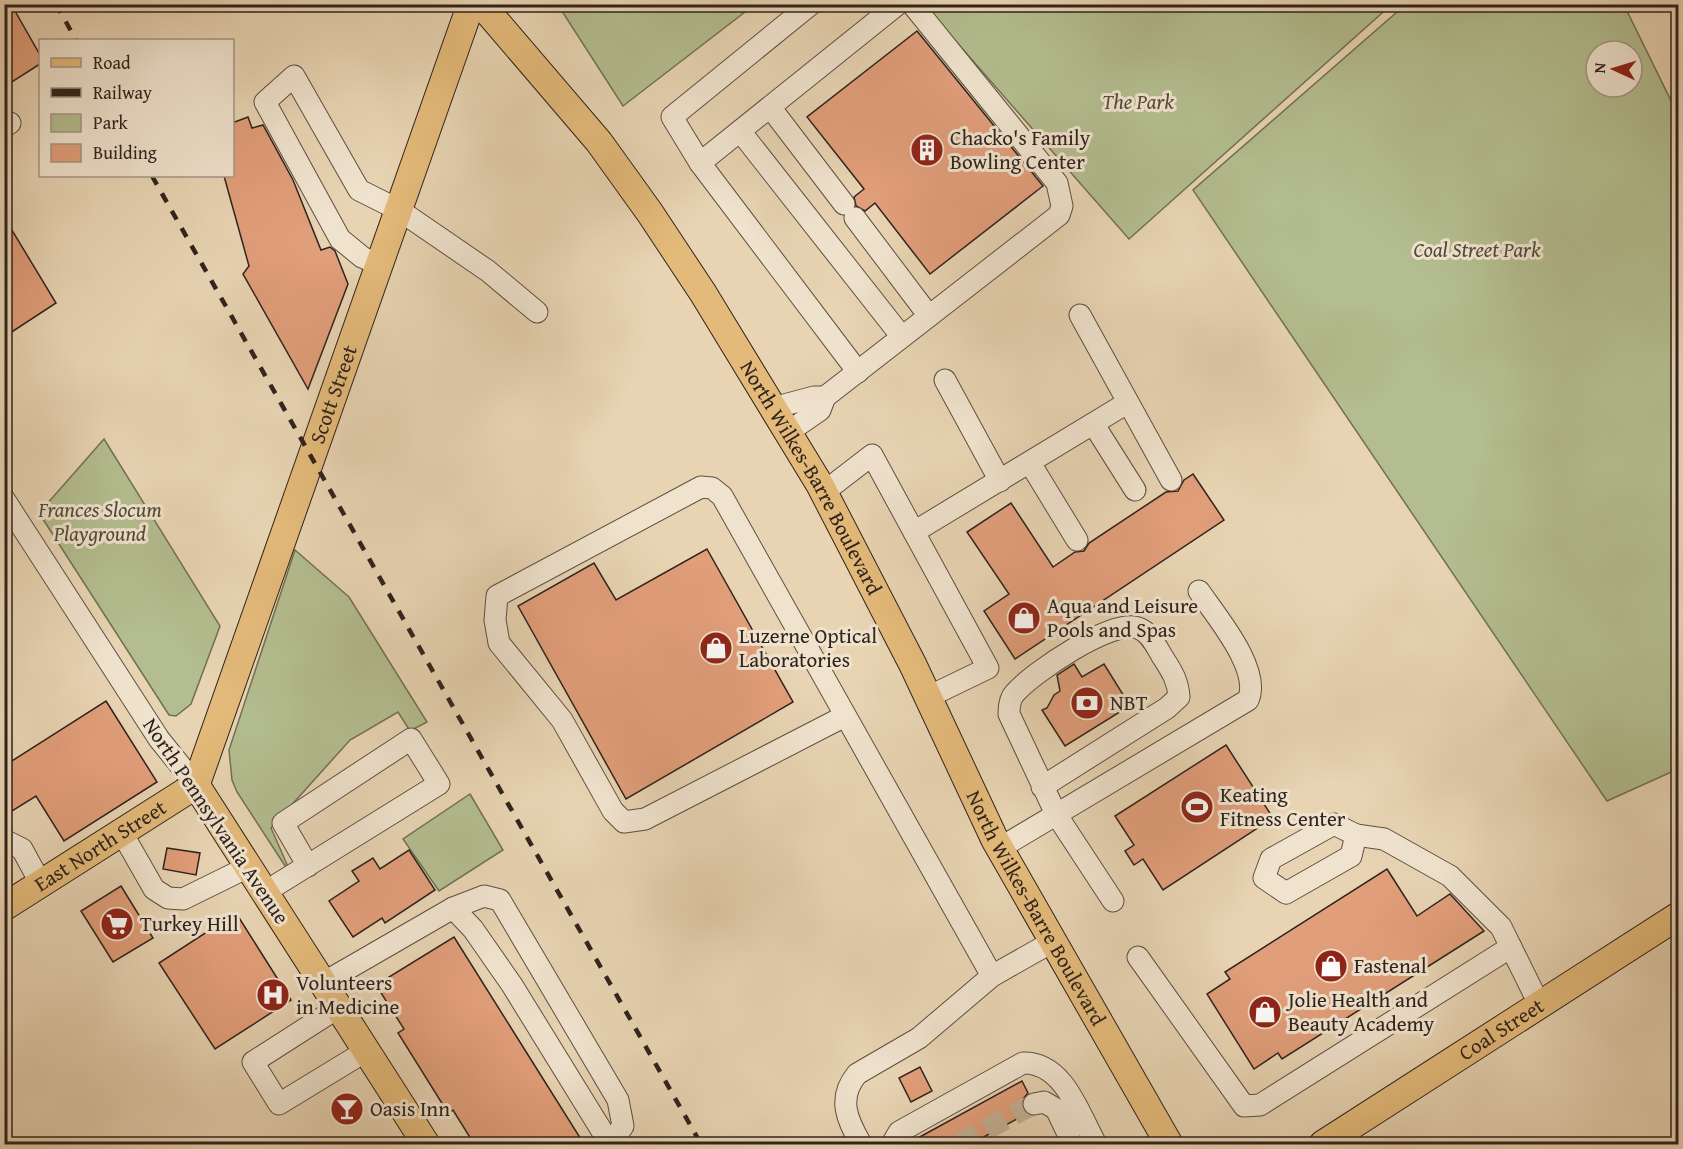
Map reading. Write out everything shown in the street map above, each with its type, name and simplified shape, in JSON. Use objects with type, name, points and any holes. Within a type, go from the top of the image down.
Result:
[{"type":"main road","name":"Scott Street","points":[[196,785],[471,4]]},
{"type":"main road","name":"North Wilkes-Barre Boulevard","points":[[481,4],[599,142],[703,293],[788,432],[824,492],[928,697],[1000,848],[1170,1144]]},
{"type":"main road","name":"East North Street","points":[[4,907],[196,785]]},
{"type":"main road","name":"North Pennsylvania Avenue","points":[[196,785],[426,1144]]},
{"type":"main road","name":"Coal Street","points":[[1323,1144],[1678,916]]},
{"type":"street","points":[[811,4],[672,117],[700,163],[858,372]]},
{"type":"street","points":[[700,163],[898,4]]},
{"type":"street","points":[[788,432],[820,410],[825,397],[1059,215],[1062,198],[1057,183],[912,4]]},
{"type":"street","points":[[380,265],[362,257],[340,238],[265,102],[294,76],[359,189],[399,210],[488,271],[537,312]]},
{"type":"street","points":[[770,107],[929,316]]},
{"type":"street","points":[[740,131],[902,337]]},
{"type":"street","points":[[1080,315],[1171,480]]},
{"type":"street","points":[[945,380],[1000,481]]},
{"type":"street","points":[[773,408],[814,397],[825,397]]},
{"type":"street","points":[[914,532],[1127,403]]},
{"type":"street","points":[[1094,424],[1135,490]]},
{"type":"street","points":[[824,492],[872,455],[988,668],[928,697]]},
{"type":"street","points":[[1030,463],[1077,540]]},
{"type":"street","points":[[845,716],[645,819],[624,822],[613,811],[562,720],[499,643],[495,620],[497,596],[701,487],[712,488],[722,496],[992,976]]},
{"type":"street","name":"North Pennsylvania Avenue","points":[[4,499],[159,739],[196,785]]},
{"type":"street","points":[[1000,848],[1248,700],[1252,692],[1251,678],[1243,657],[1199,591]]},
{"type":"street","points":[[1042,787],[1167,708],[1179,697],[1178,682],[1149,635],[1138,628],[1123,626],[1068,651],[1014,693],[1009,714],[1042,787],[1056,814],[1113,901]]},
{"type":"street","points":[[265,892],[308,866],[439,784],[411,739],[283,824],[308,866]]},
{"type":"street","points":[[122,833],[154,889],[168,898],[183,899],[248,867]]},
{"type":"street","points":[[1356,836],[1384,839],[1450,876],[1501,927],[1540,1006]]},
{"type":"street","points":[[4,840],[22,849],[41,884]]},
{"type":"street","points":[[323,982],[453,908],[484,896],[500,900],[618,1100],[623,1126],[610,1144],[512,985],[473,928],[453,908]]},
{"type":"street","points":[[861,1144],[845,1113],[846,1091],[857,1074],[919,1038],[992,976],[1052,942]]},
{"type":"street","points":[[1138,957],[1244,1106],[1260,1105],[1511,947]]},
{"type":"street","points":[[339,1007],[253,1062],[279,1104],[366,1051]]},
{"type":"street","points":[[892,1144],[899,1132],[1023,1063],[1033,1063],[1059,1077],[1096,1144]]},
{"type":"street","points":[[1034,1104],[1044,1102],[1056,1109],[1066,1142]]},
{"type":"green space","points":[[558,5],[754,5],[623,106]]},
{"type":"green space","name":"The Park","points":[[924,5],[1391,5],[1129,239]]},
{"type":"green space","name":"Coal Street Park","points":[[1405,5],[1624,5],[1641,39],[1584,39],[1584,99],[1644,99],[1644,46],[1678,115],[1678,769],[1607,801],[1193,190]]},
{"type":"green space","name":"Frances Slocum Playground","points":[[104,439],[220,626],[191,704],[176,716],[169,715],[39,513]]},
{"type":"green space","points":[[295,550],[349,597],[427,722],[410,731],[398,712],[350,740],[271,828],[293,878],[237,792],[232,780],[229,750]]},
{"type":"green space","points":[[470,794],[503,850],[439,891],[403,839]]},
{"type":"building","points":[[4,4],[11,4],[39,53],[39,65],[4,87]]},
{"type":"building","name":"Chacko's Family Bowling Center","points":[[917,31],[1043,186],[930,274],[875,203],[865,211],[856,206],[854,197],[864,189],[807,117]]},
{"type":"building","points":[[248,117],[252,128],[263,125],[293,180],[321,250],[330,247],[335,251],[348,284],[308,389],[243,274],[249,266],[224,177],[234,177],[234,122]]},
{"type":"building","points":[[4,217],[56,303],[4,337]]},
{"type":"building","points":[[1193,474],[1224,520],[1015,659],[984,611],[1009,594],[967,532],[1011,503],[1053,567],[1075,552],[1084,551],[1089,543],[1166,492],[1178,491],[1184,480]]},
{"type":"building","points":[[707,549],[793,702],[626,799],[518,606],[594,563],[616,600]]},
{"type":"building","name":"NBT","points":[[1074,664],[1082,677],[1104,664],[1127,701],[1120,705],[1123,710],[1065,746],[1042,710],[1047,708],[1054,695],[1060,691],[1057,675]]},
{"type":"building","points":[[106,701],[157,782],[64,841],[36,796],[4,816],[4,766]]},
{"type":"building","points":[[1226,745],[1273,818],[1163,890],[1143,859],[1134,865],[1125,851],[1134,845],[1115,816]]},
{"type":"building","name":"Turkey Hill","points":[[167,848],[200,853],[196,875],[163,869]]},
{"type":"building","points":[[409,850],[435,890],[385,923],[382,918],[353,937],[329,901],[359,881],[352,871],[373,858],[380,869]]},
{"type":"building","points":[[1387,869],[1417,916],[1450,894],[1484,931],[1282,1059],[1278,1053],[1254,1069],[1207,994],[1230,979],[1225,972]]},
{"type":"building","name":"Turkey Hill","points":[[121,886],[153,938],[113,962],[81,911]]},
{"type":"building","points":[[236,913],[291,1000],[215,1049],[159,963]]},
{"type":"building","points":[[454,937],[584,1144],[474,1144],[453,1110],[448,1113],[398,1033],[404,1029],[376,985]]},
{"type":"building","points":[[920,1067],[932,1091],[911,1102],[899,1078]]},
{"type":"building","points":[[1022,1081],[1028,1093],[1022,1100],[1022,1107],[1026,1114],[971,1144],[907,1144]]},
{"type":"tunnel","points":[[959,1144],[1034,1104]]},
{"type":"railway","points":[[56,4],[75,39]]},
{"type":"railway","points":[[153,177],[701,1144]]},
{"type":"place","name":"Chacko's Family Bowling Center","points":[[927,150]]},
{"type":"place","name":"Aqua and Leisure Pools and Spas","points":[[1024,618]]},
{"type":"place","name":"Luzerne Optical Laboratories","points":[[716,648]]},
{"type":"place","name":"NBT","points":[[1087,703]]},
{"type":"place","name":"Keating Fitness Center","points":[[1197,807]]},
{"type":"place","name":"Turkey Hill","points":[[117,924]]},
{"type":"place","name":"Fastenal","points":[[1331,966]]},
{"type":"place","name":"Volunteers in Medicine","points":[[273,995]]},
{"type":"place","name":"Jolie Health and Beauty Academy","points":[[1265,1012]]},
{"type":"place","name":"Oasis Inn","points":[[347,1109]]}]
